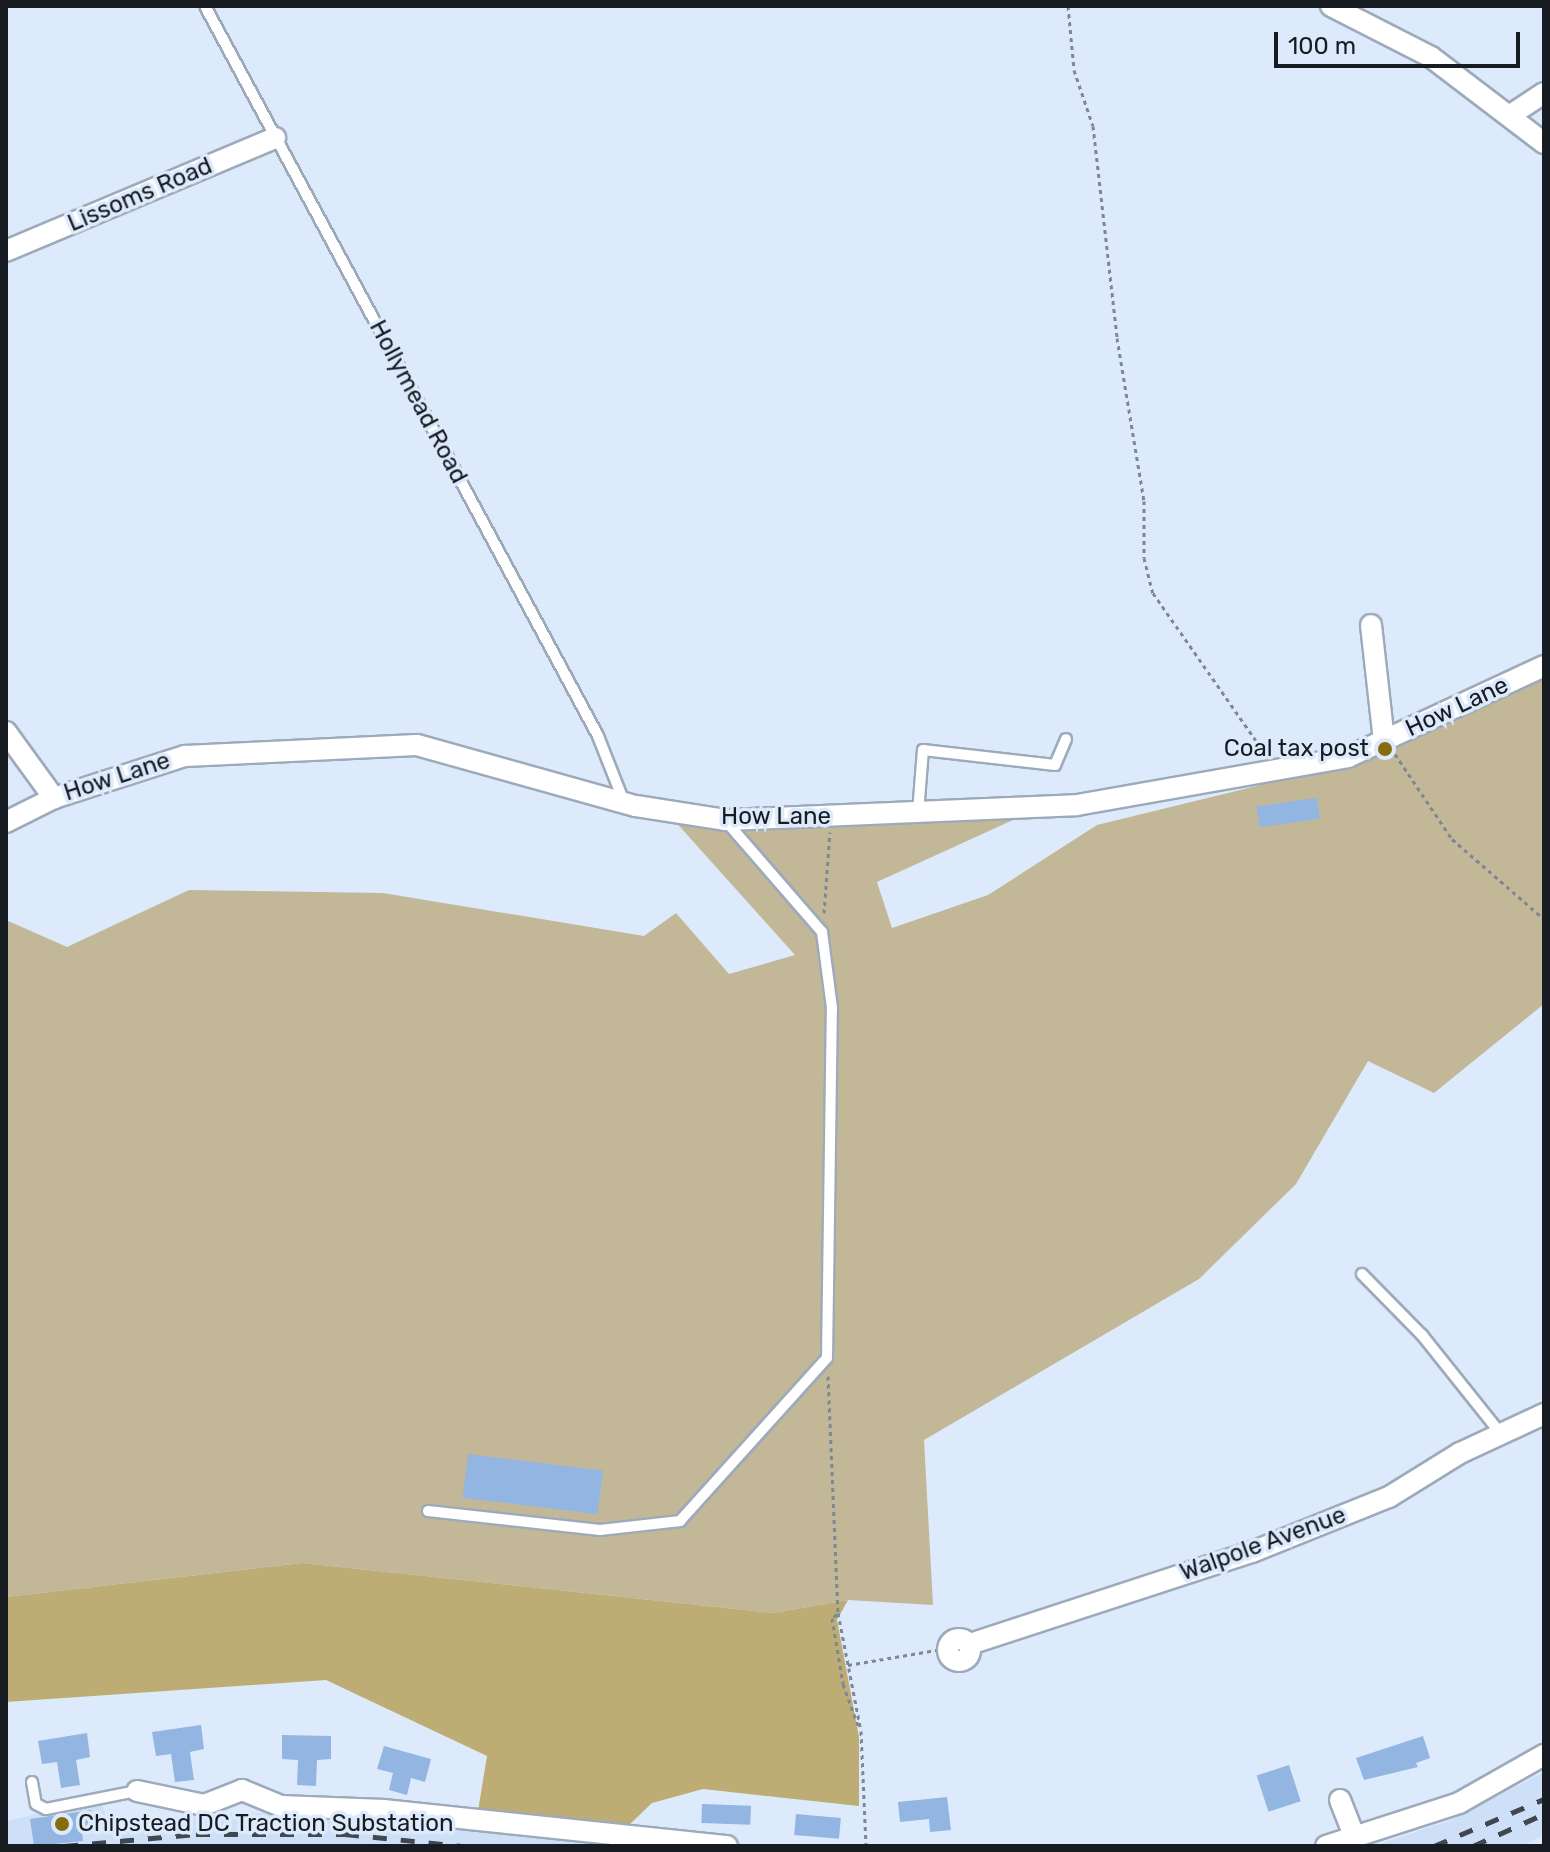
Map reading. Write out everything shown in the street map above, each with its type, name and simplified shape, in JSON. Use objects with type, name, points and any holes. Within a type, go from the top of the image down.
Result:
[{"type":"street","points":[[1331,6],[1431,57],[1544,143]]},
{"type":"street","points":[[1509,116],[1544,93]]},
{"type":"street","name":"Lissoms Road","points":[[6,251],[275,138]]},
{"type":"street","points":[[1371,625],[1384,741]]},
{"type":"street","name":"How Lane","points":[[6,822],[54,798],[185,756],[417,745],[624,802],[725,820],[1077,805],[1348,757],[1544,666]]},
{"type":"street","points":[[6,732],[54,798]]},
{"type":"street","name":"Walpole Avenue","points":[[947,1648],[962,1638],[970,1644],[1252,1552],[1389,1497],[1501,1434],[1544,1414]]},
{"type":"street","points":[[1326,1846],[1459,1803],[1544,1755]]},
{"type":"street","points":[[137,1791],[204,1805],[242,1790],[281,1806],[384,1810],[727,1846]]},
{"type":"street","points":[[1340,1800],[1355,1838]]},
{"type":"lane","name":"Hollymead Road","points":[[205,6],[598,736],[624,802]]},
{"type":"lane","points":[[918,813],[923,750],[1055,765],[1066,739]]},
{"type":"lane","points":[[428,1511],[600,1530],[680,1521],[827,1358],[832,1008],[822,932],[725,820]]},
{"type":"lane","points":[[1362,1274],[1422,1335],[1501,1434]]},
{"type":"lane","points":[[32,1782],[36,1804],[46,1809],[137,1791]]},
{"type":"path","points":[[1068,6],[1074,70],[1095,141],[1117,338],[1144,501],[1144,558],[1153,593],[1276,769]]},
{"type":"path","points":[[1384,741],[1452,839],[1544,919]]},
{"type":"path","points":[[822,932],[831,817]]},
{"type":"path","points":[[827,1358],[838,1613],[861,1731],[866,1846]]},
{"type":"path","points":[[838,1613],[832,1618],[843,1684],[861,1731]]},
{"type":"path","points":[[848,1665],[947,1648]]},
{"type":"shaded area","points":[[1544,672],[1544,1004],[1434,1093],[1368,1061],[1296,1184],[1199,1279],[924,1440],[933,1605],[848,1600],[773,1613],[302,1563],[6,1597],[6,920],[67,947],[189,890],[383,893],[644,936],[676,913],[729,974],[795,955],[664,809],[811,828],[1026,814],[877,882],[892,928],[988,895],[1097,825],[1347,764]]},
{"type":"shaded area","points":[[302,1563],[773,1613],[848,1600],[837,1620],[859,1737],[859,1806],[703,1789],[652,1803],[629,1825],[478,1811],[487,1756],[326,1680],[6,1702],[6,1597]]},
{"type":"shaded area","points":[[1544,1772],[1544,1835],[1522,1846],[1374,1846],[1454,1819]]},
{"type":"shaded area","points":[[102,1799],[107,1826],[242,1812],[470,1828],[603,1846],[6,1846],[6,1821]]},
{"type":"building","points":[[1317,798],[1320,819],[1260,827],[1257,806]]},
{"type":"building","points":[[468,1454],[603,1471],[598,1514],[463,1498]]},
{"type":"building","points":[[201,1725],[204,1749],[190,1752],[194,1780],[175,1782],[171,1754],[156,1756],[152,1732]]},
{"type":"building","points":[[87,1733],[90,1757],[76,1760],[80,1785],[61,1788],[57,1762],[42,1764],[38,1741]]},
{"type":"building","points":[[282,1735],[331,1736],[331,1759],[317,1760],[316,1786],[297,1785],[298,1760],[282,1759]]},
{"type":"building","points":[[1423,1736],[1430,1758],[1416,1763],[1418,1767],[1364,1780],[1356,1758]]},
{"type":"building","points":[[384,1746],[431,1759],[425,1782],[411,1778],[407,1795],[389,1790],[393,1773],[377,1769]]},
{"type":"building","points":[[1289,1765],[1301,1801],[1268,1812],[1257,1776]]},
{"type":"building","points":[[947,1797],[951,1830],[930,1832],[929,1819],[900,1822],[898,1802]]},
{"type":"building","points":[[702,1804],[751,1806],[750,1825],[701,1823]]},
{"type":"building","name":"Chipstead DC Traction Substation","points":[[91,1810],[94,1829],[82,1831],[83,1841],[34,1846],[30,1819]]},
{"type":"building","points":[[796,1814],[841,1818],[839,1839],[794,1835]]},
{"type":"railway","points":[[1434,1846],[1544,1799]]},
{"type":"railway","points":[[1473,1846],[1544,1814]]},
{"type":"railway","points":[[64,1846],[196,1834],[345,1834],[464,1846]]},
{"type":"place","name":"Coal tax post","points":[[1385,749]]},
{"type":"place","name":"Chipstead DC Traction Substation","points":[[62,1824]]}]
